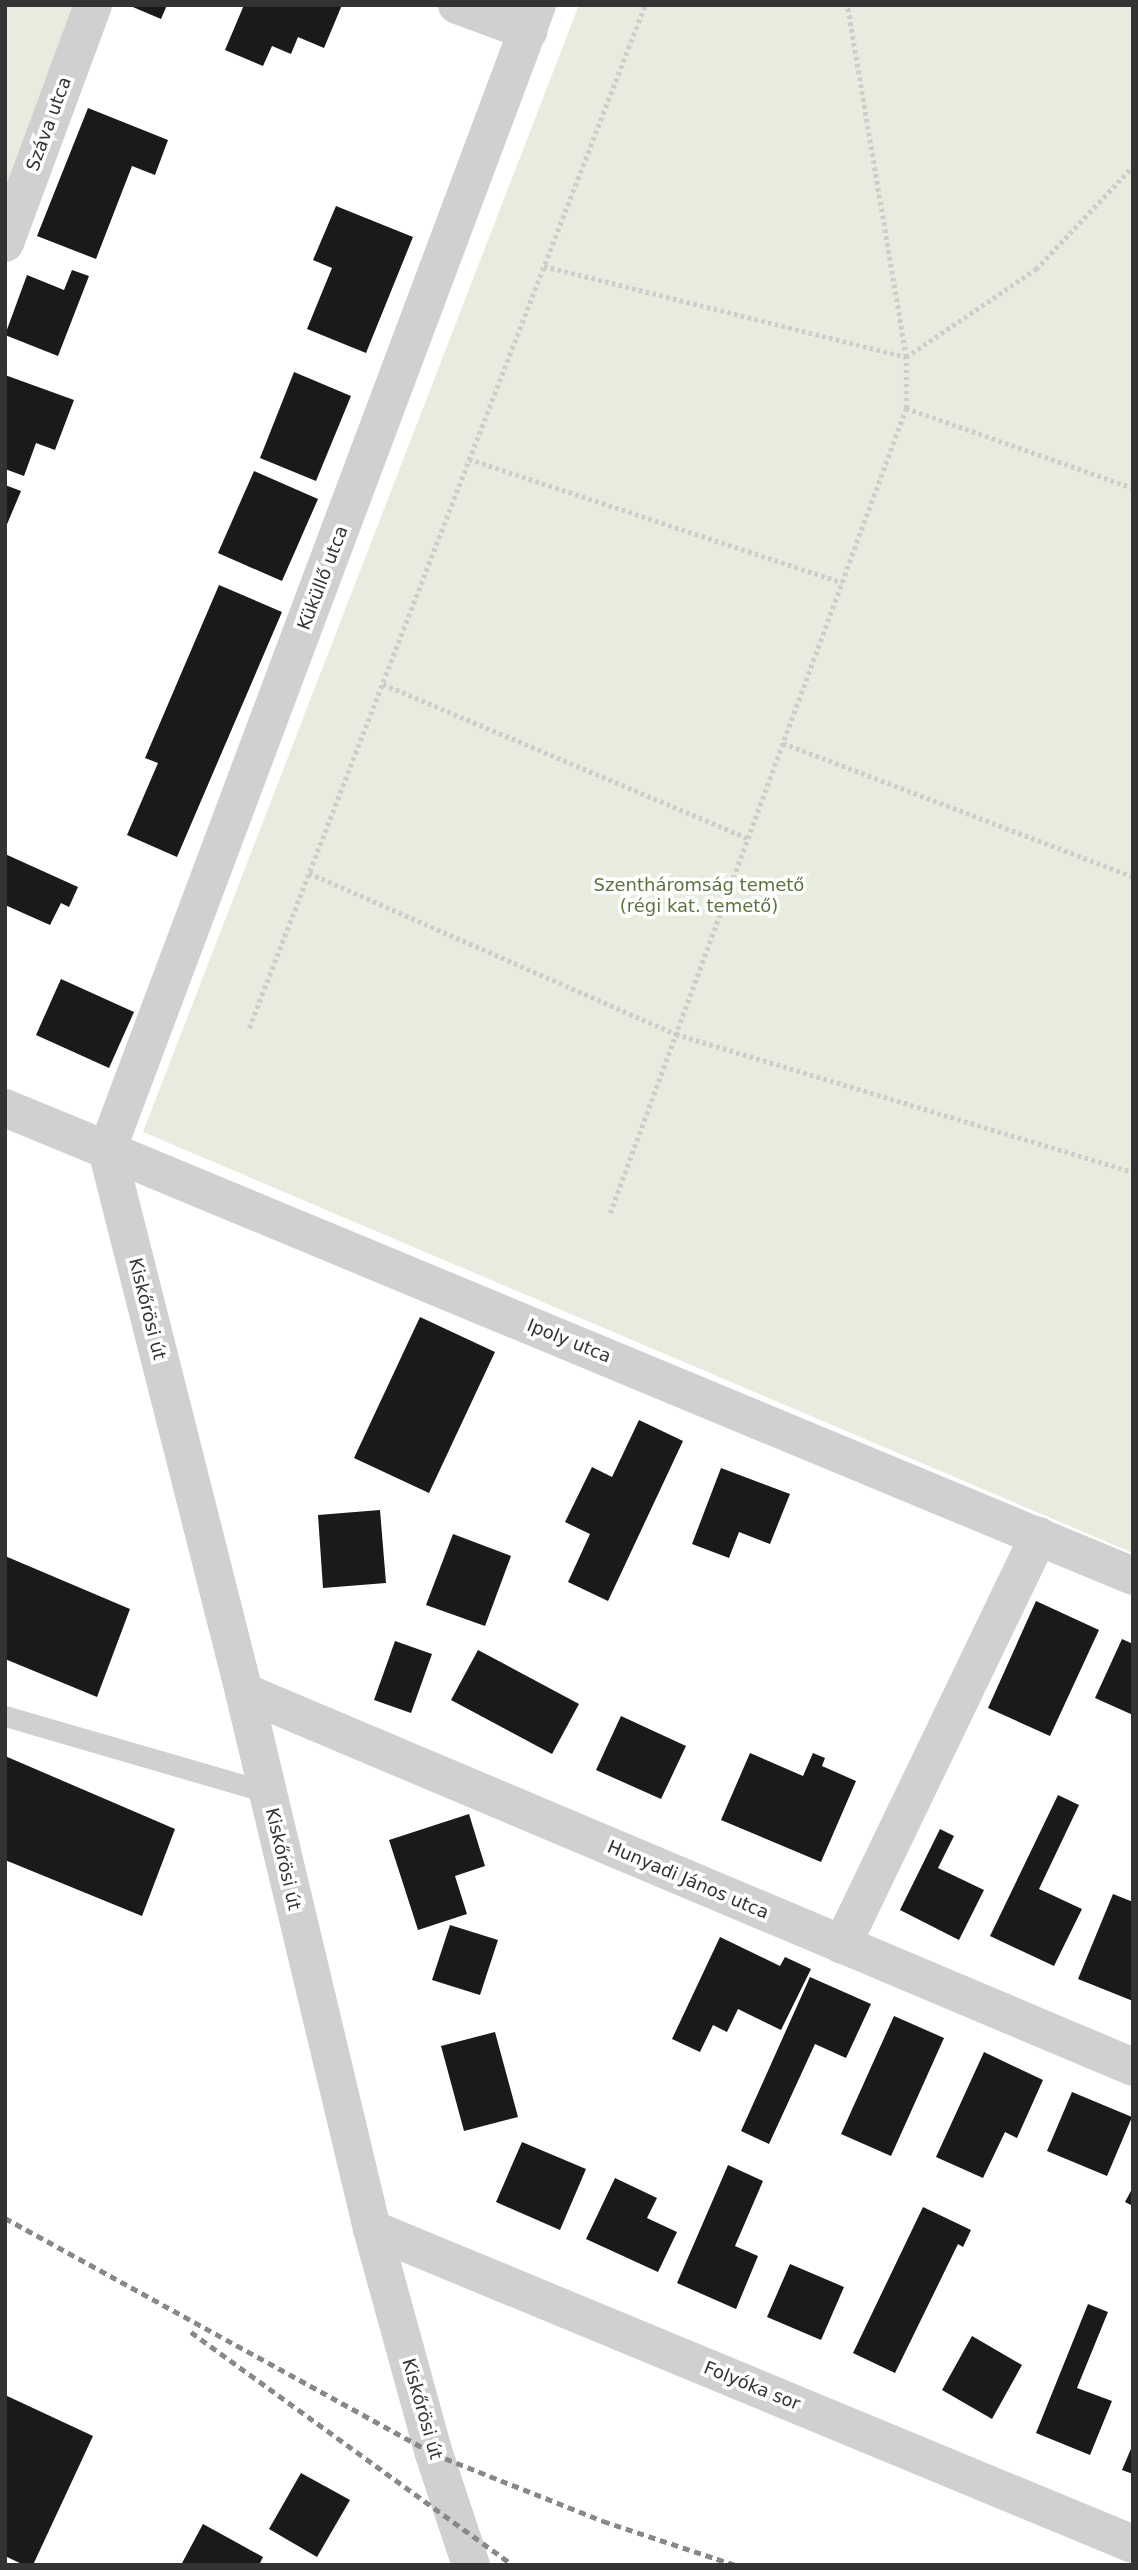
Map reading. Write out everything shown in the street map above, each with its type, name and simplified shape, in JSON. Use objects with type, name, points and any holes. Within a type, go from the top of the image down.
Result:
[{"type":"street","name":"Száva utca","points":[[5,243],[93,5]]},
{"type":"street","points":[[457,5],[533,18]]},
{"type":"street","name":"Küküllő utca","points":[[107,1150],[533,18]]},
{"type":"street","name":"Ipoly utca","points":[[5,1108],[1133,1576]]},
{"type":"street","name":"Kiskőrösi út","points":[[107,1150],[244,1692],[372,2229],[434,2454],[471,2565]]},
{"type":"street","points":[[842,1945],[1039,1536]]},
{"type":"street","name":"Hunyadi János utca","points":[[244,1692],[1133,2067]]},
{"type":"street","name":"Folyóka sor","points":[[372,2229],[1133,2543]]},
{"type":"lane","points":[[5,1716],[267,1793]]},
{"type":"path","points":[[249,1028],[645,5]]},
{"type":"path","points":[[610,1213],[906,408],[906,357],[847,5]]},
{"type":"path","points":[[544,266],[906,357],[1036,269],[1133,166]]},
{"type":"path","points":[[906,408],[1133,488]]},
{"type":"path","points":[[469,460],[842,582]]},
{"type":"path","points":[[383,684],[748,838]]},
{"type":"path","points":[[783,743],[1133,877]]},
{"type":"path","points":[[309,873],[676,1034],[1133,1172]]},
{"type":"green space","points":[[5,5],[73,5],[5,188]]},
{"type":"green space","name":"Szentháromság temető (régi kat. temető)","points":[[579,5],[1133,5],[1133,1553],[143,1132]]},
{"type":"building","points":[[128,5],[167,5],[161,19]]},
{"type":"building","points":[[244,5],[342,5],[324,48],[298,37],[291,54],[272,46],[263,66],[225,50]]},
{"type":"building","points":[[88,108],[168,140],[155,175],[132,166],[96,259],[37,236]]},
{"type":"building","points":[[336,206],[413,237],[366,353],[307,329],[332,268],[313,260]]},
{"type":"building","points":[[72,270],[89,276],[58,356],[5,335],[27,275],[64,290]]},
{"type":"building","points":[[294,372],[351,396],[316,481],[260,458]]},
{"type":"building","points":[[5,375],[74,400],[55,450],[36,443],[24,476],[5,469]]},
{"type":"building","points":[[254,471],[318,499],[282,581],[218,553]]},
{"type":"building","points":[[5,485],[21,491],[5,529]]},
{"type":"building","points":[[219,585],[282,612],[177,857],[127,835],[158,763],[145,758]]},
{"type":"building","points":[[5,854],[78,887],[69,907],[61,903],[50,925],[5,905]]},
{"type":"building","points":[[61,979],[134,1012],[109,1068],[36,1035]]},
{"type":"building","points":[[420,1317],[495,1352],[429,1493],[354,1458]]},
{"type":"building","points":[[639,1420],[683,1441],[608,1601],[568,1582],[590,1534],[565,1522],[592,1467],[612,1477]]},
{"type":"building","points":[[721,1468],[790,1494],[770,1544],[739,1532],[729,1558],[692,1544]]},
{"type":"building","points":[[380,1510],[386,1583],[323,1588],[318,1515]]},
{"type":"building","points":[[453,1534],[511,1556],[485,1626],[426,1605]]},
{"type":"building","points":[[5,1556],[130,1609],[97,1697],[5,1659]]},
{"type":"building","points":[[1036,1601],[1099,1630],[1050,1736],[988,1708]]},
{"type":"building","points":[[1122,1639],[1133,1644],[1133,1715],[1095,1698]]},
{"type":"building","points":[[395,1641],[432,1654],[411,1713],[374,1700]]},
{"type":"building","points":[[478,1650],[579,1704],[552,1754],[451,1700]]},
{"type":"building","points":[[621,1716],[686,1746],[661,1799],[596,1770]]},
{"type":"building","points":[[750,1753],[803,1776],[813,1753],[825,1758],[822,1766],[856,1781],[821,1862],[721,1820]]},
{"type":"building","points":[[5,1756],[175,1829],[142,1916],[5,1860]]},
{"type":"building","points":[[1058,1795],[1079,1805],[1039,1889],[1082,1909],[1054,1966],[990,1936]]},
{"type":"building","points":[[469,1814],[485,1866],[455,1876],[467,1914],[418,1930],[389,1840]]},
{"type":"building","points":[[940,1829],[954,1836],[938,1868],[984,1890],[959,1940],[900,1910]]},
{"type":"building","points":[[1113,1894],[1133,1902],[1133,2001],[1078,1979]]},
{"type":"building","points":[[450,1925],[498,1940],[480,1995],[432,1980]]},
{"type":"building","points":[[720,1937],[780,1966],[785,1957],[811,1969],[781,2030],[738,2009],[727,2032],[713,2025],[700,2052],[672,2039]]},
{"type":"building","points":[[810,1977],[871,2004],[846,2058],[815,2044],[769,2144],[741,2131]]},
{"type":"building","points":[[894,2016],[944,2038],[891,2156],[841,2134]]},
{"type":"building","points":[[495,2032],[518,2117],[464,2131],[441,2046]]},
{"type":"building","points":[[984,2052],[1043,2080],[1017,2138],[1005,2132],[983,2178],[936,2157]]},
{"type":"building","points":[[1072,2092],[1132,2117],[1107,2176],[1047,2151]]},
{"type":"building","points":[[522,2142],[586,2169],[560,2230],[496,2202]]},
{"type":"building","points":[[728,2165],[763,2181],[735,2246],[758,2256],[736,2309],[677,2283]]},
{"type":"building","points":[[615,2178],[657,2198],[647,2218],[677,2232],[658,2272],[586,2239]]},
{"type":"building","points":[[1133,2187],[1133,2206],[1125,2202]]},
{"type":"building","points":[[923,2207],[971,2230],[963,2247],[958,2244],[895,2373],[853,2353]]},
{"type":"building","points":[[790,2264],[844,2287],[821,2340],[767,2317]]},
{"type":"building","points":[[1088,2304],[1108,2312],[1077,2388],[1112,2401],[1090,2455],[1036,2433]]},
{"type":"building","points":[[972,2336],[1022,2365],[992,2419],[942,2390]]},
{"type":"building","points":[[5,2395],[93,2436],[33,2565],[24,2565],[5,2556]]},
{"type":"building","points":[[1133,2444],[1133,2474],[1122,2470]]},
{"type":"building","points":[[301,2473],[350,2500],[317,2557],[269,2529]]},
{"type":"building","points":[[203,2524],[263,2557],[259,2565],[181,2565]]},
{"type":"railway","points":[[5,2218],[434,2454],[603,2521],[735,2565]]},
{"type":"railway","points":[[191,2332],[513,2565]]}]
